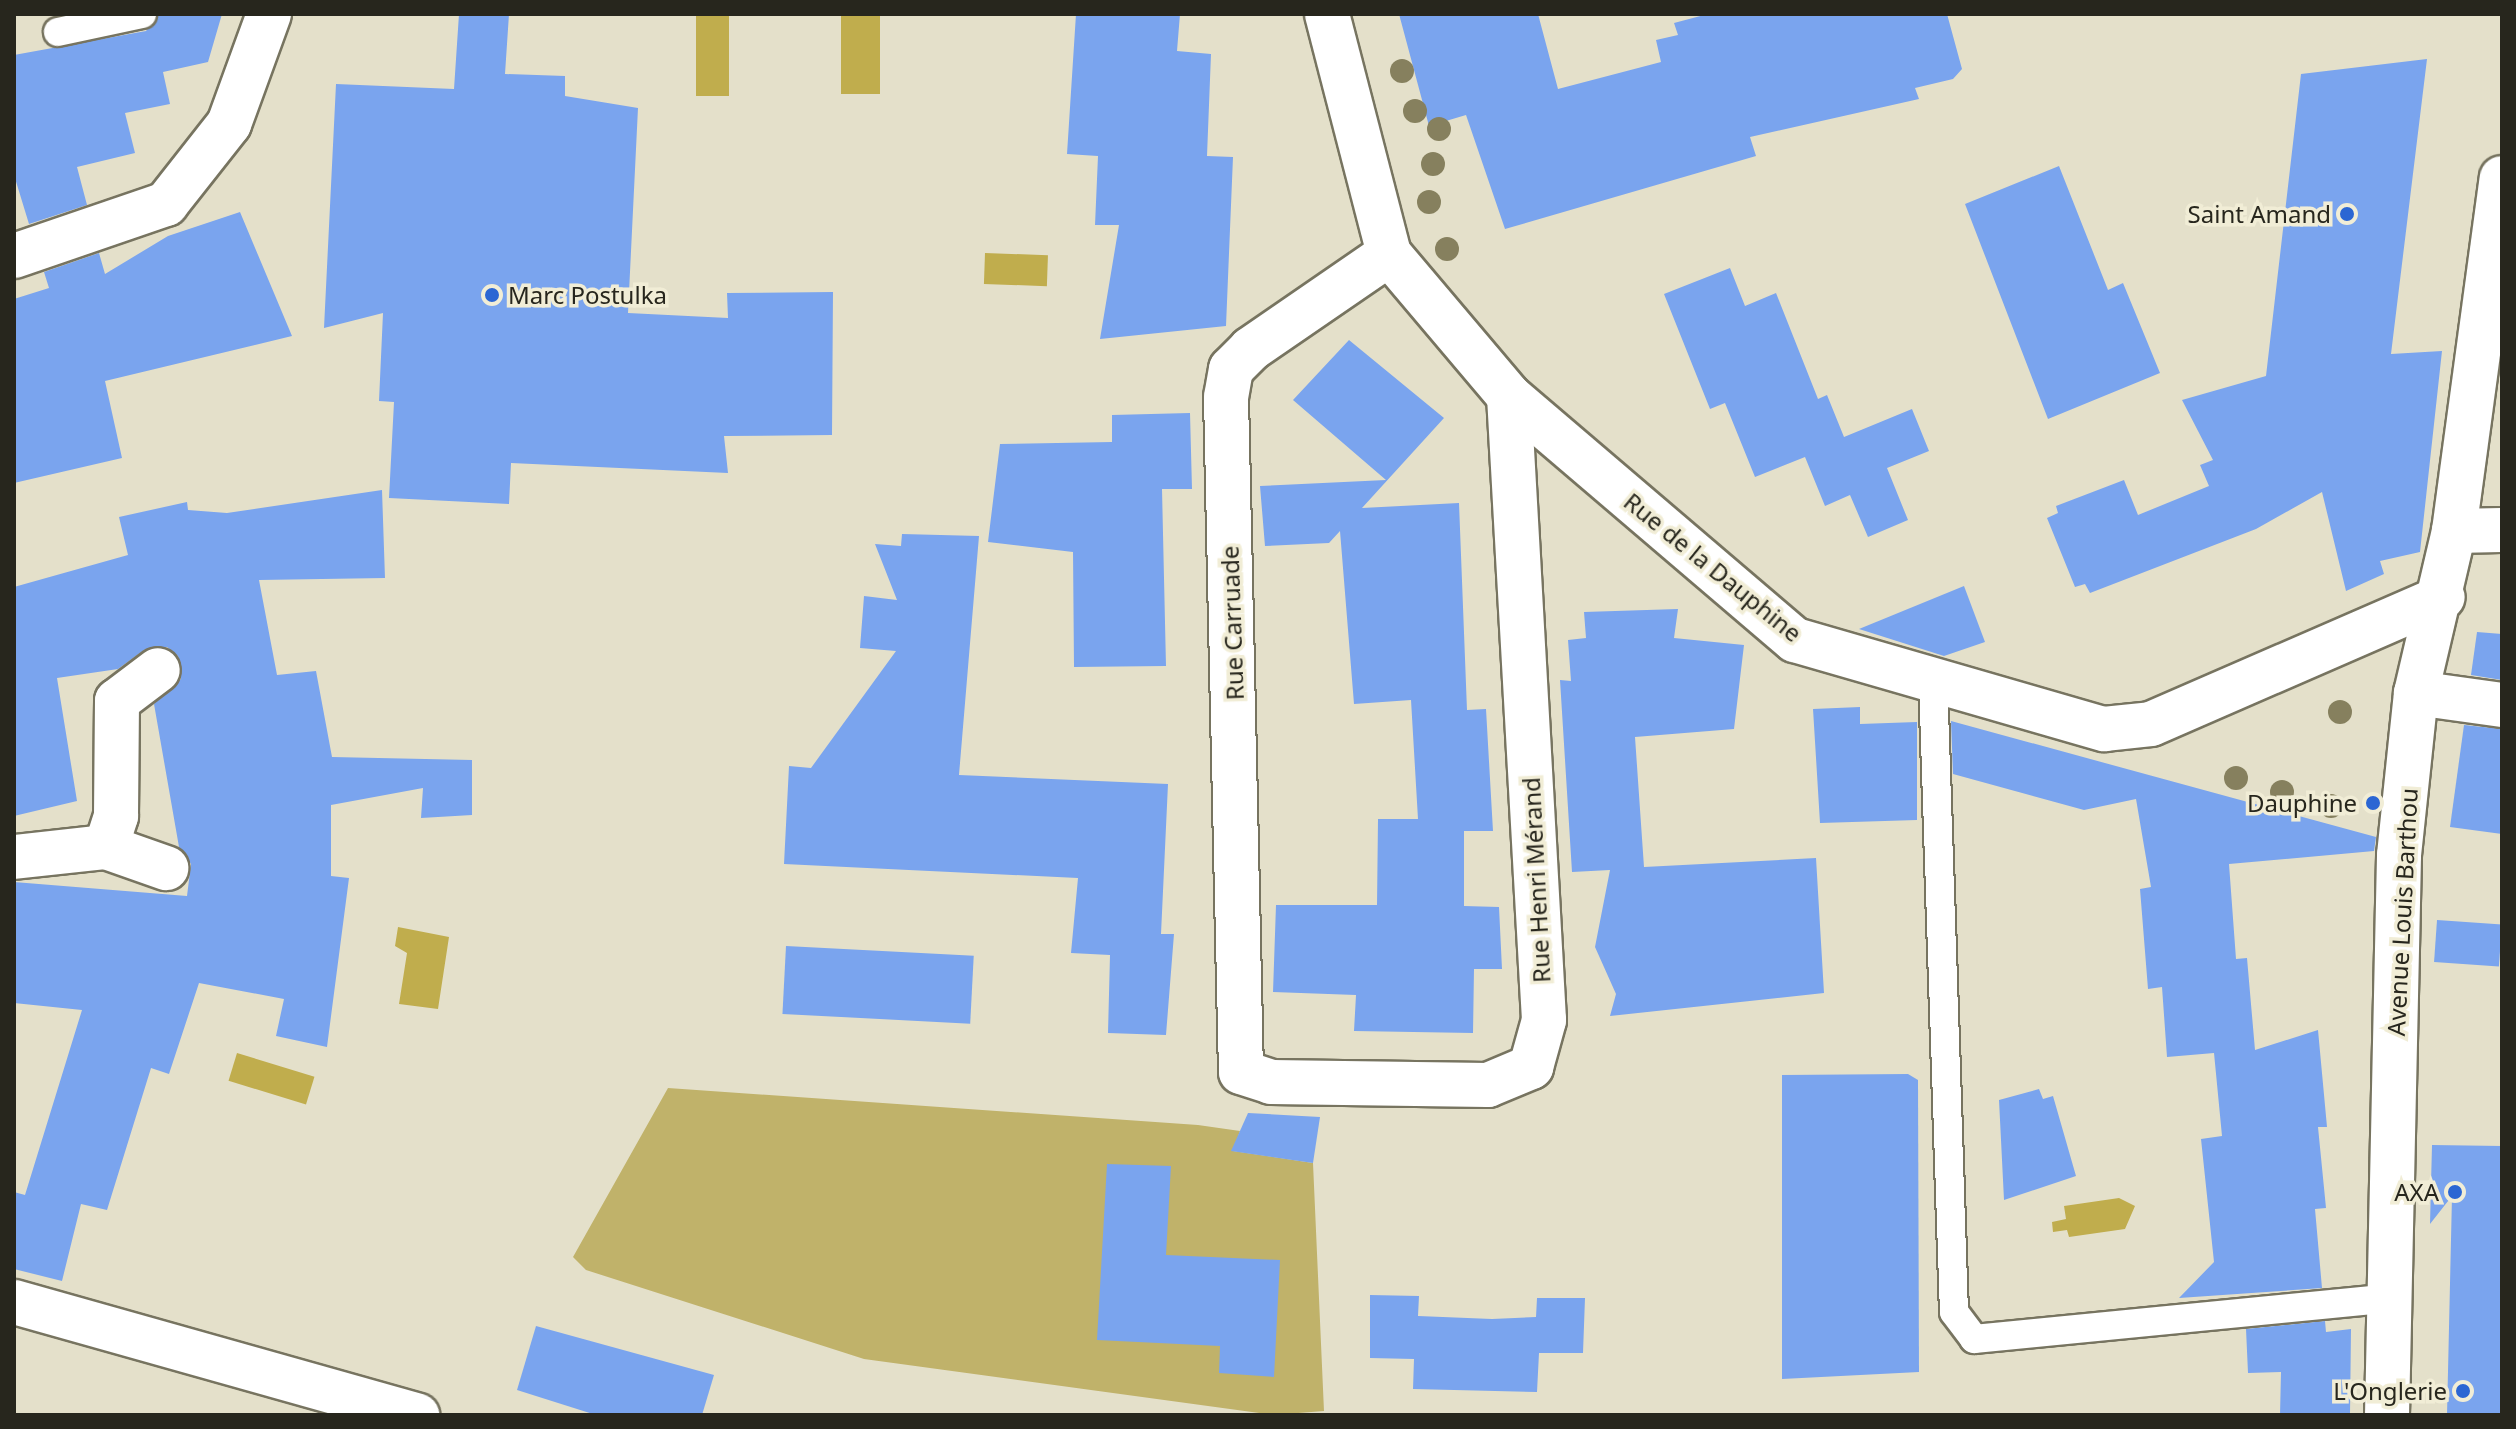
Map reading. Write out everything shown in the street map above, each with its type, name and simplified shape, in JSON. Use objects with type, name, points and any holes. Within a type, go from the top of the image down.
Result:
[{"type":"street","points":[[16,247],[166,204],[229,124],[269,14]]},
{"type":"street","name":"Rue de la Dauphine","points":[[1327,14],[1389,254],[1509,396],[1795,640],[2104,729],[2151,724],[2443,597]]},
{"type":"street","name":"Avenue Louis Barthou","points":[[2387,1415],[2399,855],[2416,693],[2443,597],[2502,178]]},
{"type":"street","name":"Rue Carruade","points":[[1241,1072],[1226,397],[1231,369],[1251,349],[1389,254]]},
{"type":"street","name":"Rue Henri Mérand","points":[[1241,1072],[1271,1082],[1488,1085],[1531,1067],[1544,1020],[1509,396]]},
{"type":"street","points":[[2454,531],[2502,530]]},
{"type":"street","points":[[106,847],[116,816],[117,701],[158,670]]},
{"type":"street","points":[[2416,693],[2502,705]]},
{"type":"street","points":[[14,857],[106,847],[166,868]]},
{"type":"street","points":[[14,1302],[295,1377],[417,1415]]},
{"type":"lane","points":[[58,32],[142,14]]},
{"type":"lane","points":[[1933,680],[1954,1312],[1974,1339],[2390,1298]]},
{"type":"shaded area","points":[[696,14],[729,14],[729,96],[696,96]]},
{"type":"shaded area","points":[[841,14],[880,14],[880,94],[841,94]]},
{"type":"shaded area","points":[[985,253],[1048,255],[1047,286],[984,284]]},
{"type":"shaded area","points":[[398,927],[449,937],[438,1009],[399,1004],[407,953],[395,946]]},
{"type":"shaded area","points":[[237,1053],[314,1077],[306,1104],[229,1081]]},
{"type":"shaded area","points":[[668,1088],[1198,1125],[1240,1131],[1233,1151],[1313,1163],[1324,1411],[1273,1415],[864,1359],[586,1270],[573,1257]]},
{"type":"shaded area","points":[[2119,1198],[2135,1206],[2125,1229],[2069,1237],[2067,1230],[2053,1232],[2052,1222],[2066,1219],[2064,1206]]},
{"type":"building","points":[[159,14],[222,14],[208,62],[163,72],[170,104],[125,113],[135,153],[77,167],[87,205],[29,224],[14,175],[14,55],[146,31]]},
{"type":"building","name":"Marc Postulka","points":[[459,14],[509,14],[505,74],[565,76],[565,96],[638,108],[628,313],[728,318],[727,293],[833,292],[832,435],[724,436],[728,473],[511,463],[509,504],[389,498],[394,402],[379,401],[383,313],[324,328],[336,84],[454,89]]},
{"type":"building","points":[[1076,14],[1180,14],[1177,51],[1211,54],[1207,156],[1233,157],[1226,326],[1100,339],[1119,225],[1095,225],[1098,156],[1067,154]]},
{"type":"building","points":[[1399,14],[1538,14],[1558,89],[1661,62],[1656,40],[1678,35],[1674,23],[1708,14],[1947,14],[1962,69],[1953,79],[1915,88],[1919,99],[1750,137],[1756,156],[1505,229],[1466,115],[1429,126]]},
{"type":"building","points":[[2427,59],[2391,354],[2442,351],[2420,552],[2380,561],[2384,574],[2346,591],[2322,492],[2256,529],[2090,593],[2085,584],[2075,587],[2047,518],[2058,513],[2056,506],[2124,480],[2138,515],[2209,486],[2200,465],[2213,460],[2182,400],[2266,376],[2301,74]]},
{"type":"building","points":[[2059,166],[2108,290],[2123,283],[2160,373],[2048,419],[1965,204]]},
{"type":"building","points":[[240,212],[292,336],[105,381],[122,458],[14,483],[14,299],[49,288],[44,272],[99,253],[105,274],[168,236]]},
{"type":"building","points":[[1730,268],[1745,306],[1776,293],[1818,399],[1827,395],[1844,437],[1912,409],[1929,451],[1887,468],[1908,520],[1868,537],[1850,495],[1825,506],[1805,457],[1755,477],[1725,403],[1710,409],[1664,294]]},
{"type":"building","points":[[1349,340],[1444,418],[1362,508],[1459,503],[1467,710],[1486,709],[1493,831],[1464,831],[1464,906],[1499,907],[1502,969],[1474,969],[1473,1033],[1354,1031],[1356,995],[1273,992],[1276,905],[1377,905],[1378,819],[1418,819],[1411,700],[1354,704],[1340,531],[1329,543],[1265,546],[1260,486],[1386,480],[1293,400]]},
{"type":"building","points":[[1190,413],[1192,489],[1162,489],[1166,666],[1074,667],[1073,552],[988,542],[1000,444],[1112,442],[1112,415]]},
{"type":"building","points":[[382,490],[385,578],[259,580],[277,675],[316,671],[332,757],[472,760],[472,815],[421,818],[423,788],[331,805],[331,876],[349,878],[327,1047],[276,1036],[284,999],[199,983],[169,1074],[151,1068],[107,1210],[81,1204],[62,1281],[14,1269],[14,1192],[25,1195],[82,1010],[14,1003],[14,882],[187,896],[191,864],[179,847],[154,704],[181,679],[178,656],[167,647],[144,650],[118,669],[57,678],[77,801],[14,816],[14,587],[128,555],[119,517],[187,502],[188,510],[227,513]]},
{"type":"building","points":[[902,534],[979,536],[959,775],[1168,784],[1161,934],[1174,934],[1166,1035],[1108,1033],[1110,955],[1071,953],[1078,878],[784,864],[789,766],[811,768],[896,651],[860,648],[864,596],[897,600],[875,544],[901,546]]},
{"type":"building","points":[[1964,586],[1985,642],[1944,656],[1859,629]]},
{"type":"building","points":[[1678,609],[1674,638],[1744,645],[1734,729],[1635,737],[1644,867],[1816,858],[1824,993],[1610,1016],[1616,994],[1595,947],[1610,870],[1572,872],[1560,680],[1571,681],[1568,640],[1586,638],[1584,612]]},
{"type":"building","points":[[2477,632],[2502,634],[2502,680],[2471,675]]},
{"type":"building","points":[[1860,707],[1860,724],[1917,722],[1917,820],[1820,823],[1813,709]]},
{"type":"building","points":[[1951,721],[2376,837],[2374,851],[2229,864],[2236,959],[2247,958],[2255,1050],[2318,1030],[2327,1127],[2318,1127],[2326,1208],[2315,1209],[2322,1288],[2179,1298],[2214,1262],[2201,1139],[2222,1136],[2214,1053],[2167,1057],[2162,987],[2148,989],[2140,889],[2151,887],[2136,799],[2084,810],[1953,774]]},
{"type":"building","points":[[2464,725],[2502,729],[2502,834],[2450,827]]},
{"type":"building","points":[[2437,920],[2502,925],[2499,966],[2434,962]]},
{"type":"building","points":[[786,946],[974,956],[970,1024],[782,1014]]},
{"type":"building","points":[[1908,1074],[1918,1080],[1919,1372],[1782,1379],[1782,1075]]},
{"type":"building","points":[[2039,1089],[2043,1099],[2053,1096],[2076,1176],[2004,1200],[1999,1100]]},
{"type":"building","points":[[1248,1113],[1320,1117],[1313,1163],[1231,1151]]},
{"type":"building","points":[[2432,1145],[2502,1146],[2502,1415],[2447,1415],[2452,1196],[2430,1224]]},
{"type":"building","points":[[1107,1164],[1171,1166],[1166,1255],[1280,1260],[1274,1377],[1219,1373],[1220,1346],[1097,1340]]},
{"type":"building","points":[[1370,1295],[1419,1296],[1418,1316],[1492,1319],[1536,1317],[1537,1298],[1585,1298],[1583,1353],[1539,1353],[1537,1392],[1413,1389],[1414,1359],[1370,1358]]},
{"type":"building","points":[[2325,1321],[2326,1332],[2351,1329],[2350,1415],[2280,1415],[2281,1372],[2248,1373],[2246,1329]]},
{"type":"building","points":[[536,1326],[714,1375],[702,1415],[596,1415],[517,1390]]},
{"type":"place","name":"Saint Amand","points":[[2347,214]]},
{"type":"place","name":"Marc Postulka","points":[[492,295]]},
{"type":"place","name":"Dauphine","points":[[2373,803]]},
{"type":"place","name":"AXA","points":[[2455,1192]]},
{"type":"place","name":"L'Onglerie","points":[[2463,1391]]}]
